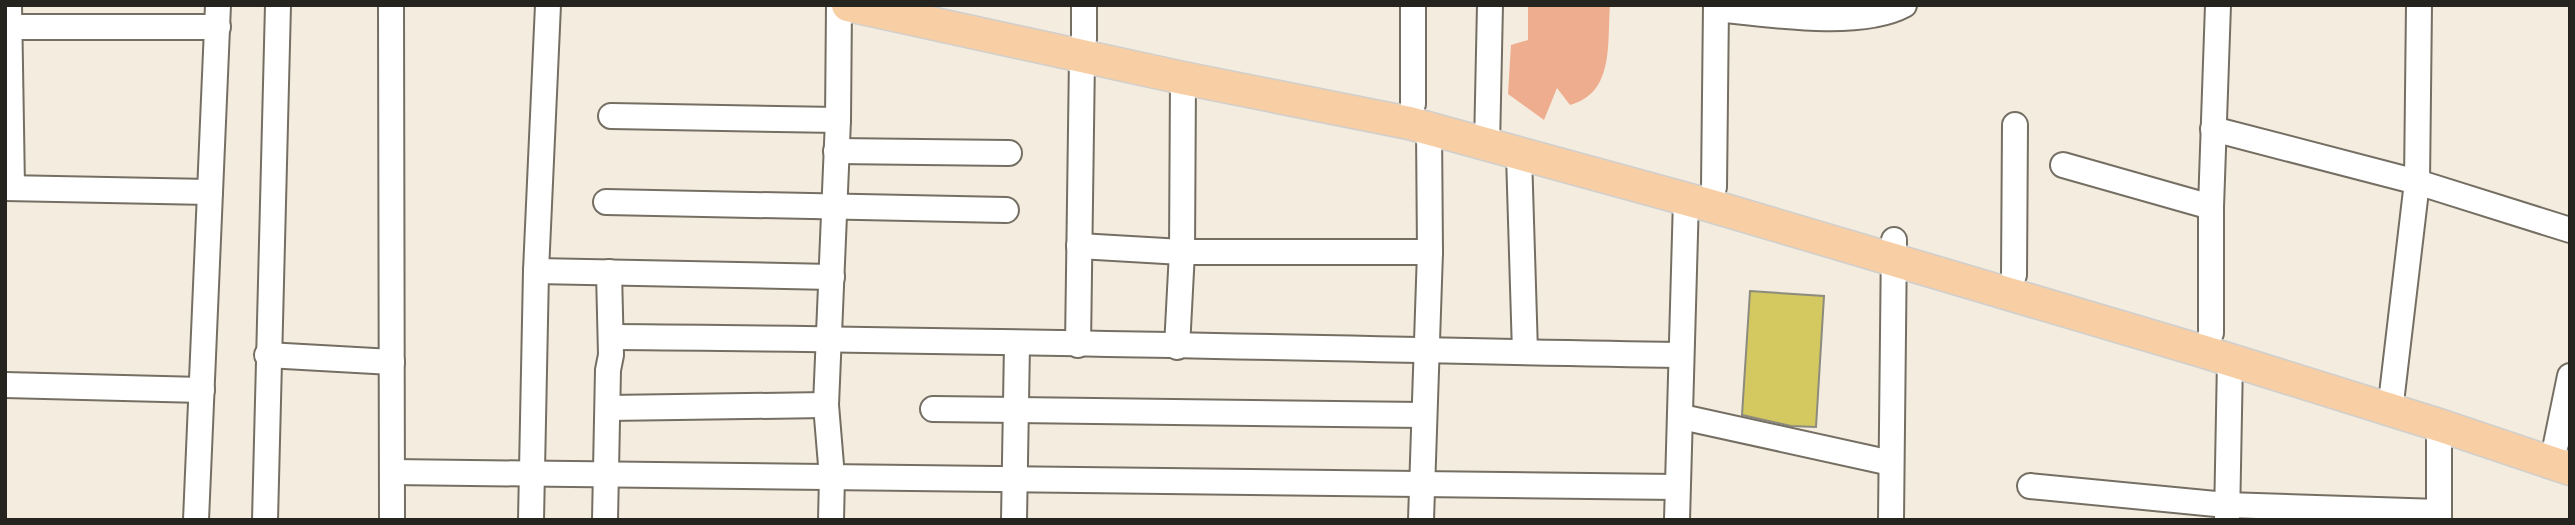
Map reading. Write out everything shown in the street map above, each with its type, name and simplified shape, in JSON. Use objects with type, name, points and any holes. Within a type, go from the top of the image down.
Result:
[{"type":"main road","points":[[848,5],[1083,48],[1421,116],[1894,249],[2230,360],[2391,401],[2445,406],[2565,454]]},
{"type":"main road","points":[[942,5],[1183,78],[1421,116]]},
{"type":"main road","points":[[1487,136],[1519,155],[1700,193]]},
{"type":"main road","points":[[1894,249],[2014,275],[2211,333],[2391,401],[2439,425],[2565,454]]},
{"type":"street","points":[[265,520],[267,355],[278,5]]},
{"type":"street","points":[[391,5],[392,520]]},
{"type":"street","points":[[531,520],[536,271],[548,5]]},
{"type":"street","points":[[831,520],[832,477],[826,405],[827,338],[838,120],[839,5]]},
{"type":"street","points":[[1079,345],[1084,5]]},
{"type":"street","points":[[1413,5],[1430,252],[1424,351],[1421,520]]},
{"type":"street","points":[[1487,136],[1490,5]]},
{"type":"street","points":[[1677,520],[1682,416],[1679,355],[1700,193],[1716,7],[1814,18],[1867,16],[1904,5]]},
{"type":"street","points":[[2211,333],[2211,207],[2218,5]]},
{"type":"street","points":[[2391,401],[2417,182],[2419,5]]},
{"type":"street","points":[[196,520],[211,192],[218,16],[8,20],[8,188],[211,192]]},
{"type":"street","points":[[1177,347],[1182,252],[1183,78]]},
{"type":"street","points":[[611,116],[838,120]]},
{"type":"street","points":[[2014,125],[2014,275]]},
{"type":"street","points":[[2214,129],[2417,182],[2570,230]]},
{"type":"street","points":[[836,151],[1009,153]]},
{"type":"street","points":[[1519,155],[1525,352]]},
{"type":"street","points":[[2063,165],[2211,207]]},
{"type":"street","points":[[606,202],[833,204],[1006,210]]},
{"type":"street","points":[[1079,246],[1182,252],[1430,252]]},
{"type":"street","points":[[1891,520],[1894,249]]},
{"type":"street","points":[[536,271],[832,277]]},
{"type":"street","points":[[605,520],[611,337],[609,272]]},
{"type":"street","points":[[611,337],[827,338],[1017,344],[1679,355]]},
{"type":"street","points":[[1014,520],[1017,344]]},
{"type":"street","points":[[267,355],[392,362]]},
{"type":"street","points":[[2227,512],[2230,360]]},
{"type":"street","points":[[2565,454],[2570,376]]},
{"type":"street","points":[[5,385],[202,390]]},
{"type":"street","points":[[608,408],[826,405]]},
{"type":"street","points":[[933,409],[1423,415]]},
{"type":"street","points":[[1682,416],[1891,463]]},
{"type":"street","points":[[2030,486],[2227,512],[2439,516],[2439,425]]},
{"type":"street","points":[[392,472],[1678,487]]},
{"type":"shaded area","points":[[1528,5],[1610,5],[1608,50],[1602,78],[1595,90],[1585,99],[1570,105],[1557,88],[1544,120],[1508,94],[1511,45],[1528,40]]},
{"type":"building","points":[[1750,291],[1824,296],[1816,427],[1791,426],[1742,415]]}]
